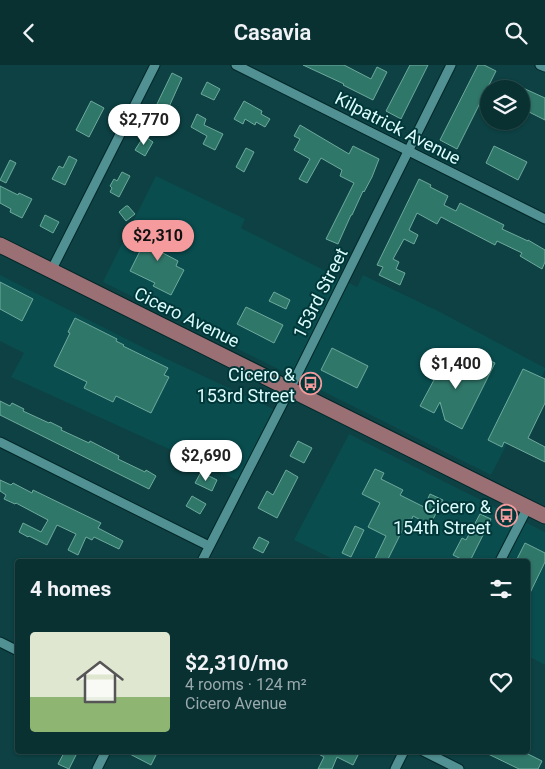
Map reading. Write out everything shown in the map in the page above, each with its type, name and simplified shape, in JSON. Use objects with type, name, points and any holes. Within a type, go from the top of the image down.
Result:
[{"type":"main road","name":"Cicero Avenue","points":[[0,245],[545,515]]},
{"type":"street","points":[[52,271],[155,65]]},
{"type":"street","name":"Kilpatrick Avenue","points":[[236,65],[545,219]]},
{"type":"street","name":"153rd Street","points":[[203,559],[290,389],[451,65]]},
{"type":"street","points":[[540,65],[545,67]]},
{"type":"street","points":[[0,442],[209,546]]},
{"type":"street","points":[[501,559],[528,507]]},
{"type":"street","points":[[0,642],[15,650]]},
{"type":"street","points":[[97,769],[104,754]]},
{"type":"street","points":[[395,769],[402,754]]},
{"type":"street","points":[[429,754],[458,769]]},
{"type":"shaded area","points":[[156,176],[245,219],[241,228],[357,287],[363,275],[440,312],[545,368],[491,475],[103,282]]},
{"type":"shaded area","points":[[0,275],[150,351],[284,414],[246,484],[11,377],[24,353],[0,341]]},
{"type":"shaded area","points":[[349,434],[545,532],[545,665],[530,657],[530,559],[333,559],[294,540]]},
{"type":"building","points":[[303,65],[344,65],[371,79],[377,67],[387,72],[373,100]]},
{"type":"building","points":[[410,65],[428,65],[401,119],[386,111]]},
{"type":"building","points":[[478,65],[484,65],[496,71],[492,80],[480,80],[480,103],[457,149],[440,140]]},
{"type":"building","points":[[172,73],[182,78],[168,109],[157,104]]},
{"type":"building","points":[[207,82],[220,89],[214,100],[201,94]]},
{"type":"building","points":[[530,91],[545,98],[545,120],[530,112]]},
{"type":"building","points":[[91,101],[104,108],[89,137],[76,130]]},
{"type":"building","points":[[244,101],[262,111],[261,114],[270,119],[265,127],[256,122],[255,125],[245,119],[243,124],[234,119]]},
{"type":"building","points":[[197,114],[206,119],[204,125],[223,134],[215,150],[203,144],[207,136],[191,127]]},
{"type":"building","points":[[300,125],[349,154],[353,146],[379,159],[372,177],[363,191],[338,244],[326,239],[354,183],[340,176],[342,170],[321,158],[307,183],[299,179],[310,159],[294,150],[300,139],[294,136]]},
{"type":"building","points":[[144,136],[153,142],[145,156],[135,150]]},
{"type":"building","points":[[494,146],[527,162],[518,180],[486,163]]},
{"type":"building","points":[[246,148],[254,152],[244,172],[236,167]]},
{"type":"building","points":[[69,156],[77,160],[65,185],[52,179],[59,166],[63,168]]},
{"type":"building","points":[[10,160],[16,163],[6,183],[0,180]]},
{"type":"building","points":[[122,172],[130,176],[119,197],[110,192],[112,188],[110,186],[114,179],[117,181]]},
{"type":"building","points":[[419,179],[448,196],[444,205],[456,211],[460,203],[504,225],[502,229],[528,240],[545,250],[545,262],[542,269],[520,256],[522,253],[497,241],[495,245],[441,217],[437,224],[417,213],[409,230],[418,235],[414,244],[404,239],[393,259],[399,262],[396,269],[405,273],[400,285],[379,275],[383,267],[377,265]]},
{"type":"building","points":[[0,186],[18,195],[19,193],[32,199],[22,218],[10,212],[11,209],[0,203]]},
{"type":"building","points":[[126,206],[135,214],[126,221],[119,212]]},
{"type":"building","points":[[45,215],[59,222],[53,233],[40,226]]},
{"type":"building","points":[[154,223],[171,231],[161,252],[178,261],[176,266],[184,270],[171,295],[153,286],[155,283],[130,271]]},
{"type":"building","points":[[0,282],[33,299],[22,321],[0,309]]},
{"type":"building","points":[[274,292],[290,300],[286,309],[269,301]]},
{"type":"building","points":[[246,307],[283,325],[274,343],[237,324]]},
{"type":"building","points":[[75,318],[117,339],[116,341],[123,346],[168,368],[164,375],[169,377],[151,413],[116,396],[113,402],[84,388],[87,382],[54,366]]},
{"type":"building","points":[[332,348],[368,366],[357,388],[321,370]]},
{"type":"building","points":[[449,352],[462,358],[457,368],[475,377],[484,358],[495,363],[462,429],[445,420],[440,402],[434,413],[420,406]]},
{"type":"building","points":[[523,369],[545,379],[545,403],[528,438],[545,447],[545,462],[504,442],[502,447],[488,440]]},
{"type":"building","points":[[0,401],[10,406],[12,403],[24,409],[23,411],[50,422],[62,428],[61,430],[89,443],[90,441],[119,456],[118,459],[156,476],[149,489],[0,415]]},
{"type":"building","points":[[298,441],[312,448],[304,463],[290,456]]},
{"type":"building","points":[[375,469],[384,473],[381,479],[403,490],[400,495],[424,507],[430,494],[443,500],[430,525],[413,516],[411,521],[408,519],[388,559],[375,559],[386,536],[368,527],[380,503],[362,494]]},
{"type":"building","points":[[286,470],[298,477],[277,518],[258,508],[267,491],[273,495]]},
{"type":"building","points":[[201,472],[217,480],[212,491],[195,483]]},
{"type":"building","points":[[0,480],[11,485],[13,483],[32,493],[33,490],[101,523],[98,528],[123,541],[119,549],[94,537],[92,540],[86,537],[78,555],[68,550],[76,534],[57,525],[47,545],[19,532],[23,523],[41,532],[48,520],[16,503],[4,499],[6,495],[0,491]]},
{"type":"building","points":[[192,496],[206,504],[200,514],[186,506]]},
{"type":"building","points":[[480,514],[491,519],[471,559],[461,559],[453,555],[462,538],[466,540]]},
{"type":"building","points":[[355,526],[364,530],[351,557],[342,553]]},
{"type":"building","points":[[259,537],[269,542],[263,553],[253,548]]},
{"type":"building","points":[[525,543],[545,553],[545,562],[530,593],[530,559],[517,559]]},
{"type":"building","points":[[63,754],[76,755],[69,769],[58,764]]},
{"type":"building","points":[[130,754],[156,754],[151,765]]},
{"type":"building","points":[[318,754],[358,754],[353,765],[337,757],[332,769],[318,769],[324,757]]},
{"type":"building","points":[[488,754],[528,754],[542,761],[538,769],[519,769]]},
{"type":"place","name":"Cicero & 153rd Street","points":[[311,384]]},
{"type":"place","name":"Cicero & 154th Street","points":[[507,516]]}]
